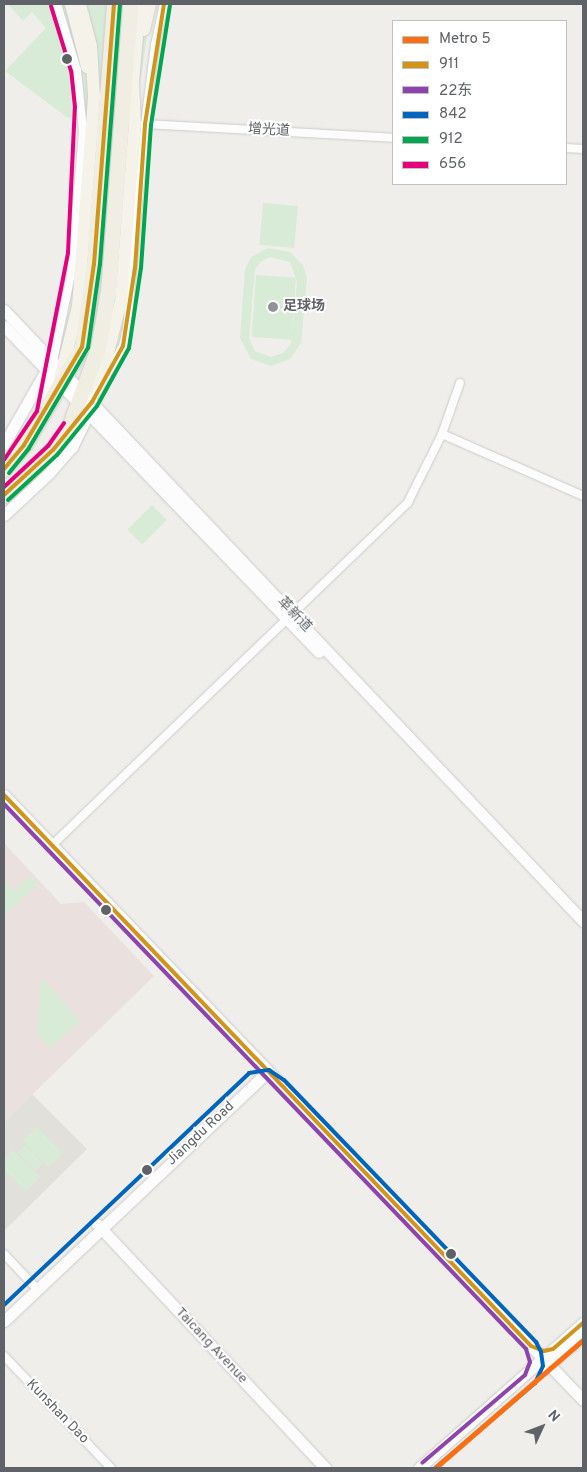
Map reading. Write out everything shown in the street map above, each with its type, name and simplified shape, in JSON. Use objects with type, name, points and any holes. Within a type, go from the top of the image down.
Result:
[{"type":"highway","points":[[4,495],[53,450],[70,427],[85,402],[98,348],[114,4]]},
{"type":"highway","points":[[4,469],[24,445],[43,413],[57,374],[82,347],[102,265],[130,4]]},
{"type":"main road","points":[[71,4],[84,55],[93,110]]},
{"type":"main road","points":[[80,4],[93,58],[93,110],[102,265]]},
{"type":"main road","points":[[102,265],[135,125],[133,81],[140,4]]},
{"type":"main road","points":[[133,81],[150,4]]},
{"type":"street","points":[[52,359],[71,274],[83,131],[77,70],[57,4]]},
{"type":"street","points":[[4,514],[61,461],[84,429],[85,402],[123,346],[127,330],[145,124],[155,46],[164,4]]},
{"type":"street","name":"增光道","points":[[145,124],[392,138]]},
{"type":"street","points":[[567,148],[583,149]]},
{"type":"street","points":[[4,310],[52,359],[57,374]]},
{"type":"street","points":[[4,326],[57,374]]},
{"type":"street","points":[[4,444],[57,374]]},
{"type":"street","name":"革新道","points":[[57,374],[583,921]]},
{"type":"street","points":[[50,847],[408,502],[442,434],[460,383]]},
{"type":"street","points":[[442,434],[583,496]]},
{"type":"street","name":"革新道","points":[[290,617],[583,929]]},
{"type":"street","points":[[4,795],[50,847],[262,1074],[278,1085],[539,1358],[583,1407]]},
{"type":"street","points":[[4,802],[50,847]]},
{"type":"street","name":"Jiangdu Road","points":[[4,1313],[35,1287],[262,1074]]},
{"type":"street","name":"Taicang Avenue","points":[[99,1226],[325,1468]]},
{"type":"street","points":[[4,1254],[35,1287]]},
{"type":"street","name":"Jiangdu Road","points":[[4,1321],[35,1287]]},
{"type":"street","points":[[426,1468],[528,1376],[544,1351],[561,1349],[583,1323]]},
{"type":"street","points":[[419,1468],[528,1376],[531,1360],[561,1349],[583,1335]]},
{"type":"street","name":"Kunshan Dao","points":[[4,1356],[110,1468]]},
{"type":"street","points":[[539,1358],[583,1400]]},
{"type":"shaded area","points":[[4,843],[61,904],[84,902],[154,976],[4,1122]]},
{"type":"shaded area","points":[[32,1094],[87,1149],[5,1230],[4,1122]]},
{"type":"green space","points":[[8,4],[152,4],[137,102],[68,118],[5,71],[46,28],[32,12],[23,21]]},
{"type":"green space","points":[[263,203],[298,206],[294,248],[259,245]]},
{"type":"green space","points":[[268,248],[290,252],[303,265],[307,278],[301,343],[290,359],[271,366],[251,359],[240,338],[245,269],[251,257]],"holes":[[[270,257],[290,262],[297,282],[291,344],[283,353],[271,357],[255,351],[249,338],[255,270],[260,262]]]},
{"type":"green space","name":"足球场","points":[[256,275],[296,278],[292,340],[252,337]]},
{"type":"green space","points":[[152,505],[167,520],[142,545],[127,530]]},
{"type":"green space","points":[[31,876],[38,884],[4,916],[4,879],[14,891]]},
{"type":"green space","points":[[40,981],[45,982],[80,1021],[50,1049],[38,1035]]},
{"type":"green space","points":[[37,1127],[63,1154],[48,1168],[23,1141]]},
{"type":"green space","points":[[26,1145],[43,1163],[35,1171],[18,1153]]},
{"type":"green space","points":[[13,1150],[40,1177],[26,1191],[4,1169],[4,1160]]},
{"type":"metro line","name":"5","points":[[435,1468],[583,1340]]},
{"type":"transit line","name":"911","points":[[4,469],[24,445],[82,347],[94,264],[114,4]]},
{"type":"transit line","name":"912","points":[[9,473],[29,448],[88,348],[100,264],[120,4]]},
{"type":"transit line","name":"911","points":[[4,495],[53,450],[92,402],[123,346],[135,268],[145,124],[164,4]]},
{"type":"transit line","name":"912","points":[[8,500],[57,455],[97,406],[129,348],[141,268],[151,125],[170,5]]},
{"type":"transit line","name":"656","points":[[4,460],[37,411],[68,253],[75,107],[71,71],[51,6]]},
{"type":"transit line","name":"656","points":[[4,487],[48,446],[64,423]]},
{"type":"transit line","name":"911","points":[[4,795],[531,1346],[544,1351],[553,1349],[583,1323]]},
{"type":"transit line","name":"22东","points":[[4,804],[526,1349],[530,1362],[525,1375],[422,1463]]},
{"type":"transit line","name":"842","points":[[4,1305],[249,1073],[269,1070],[284,1080],[536,1342],[541,1352],[543,1366],[535,1383],[435,1468]]},
{"type":"place","name":"足球场","points":[[273,307]]}]
